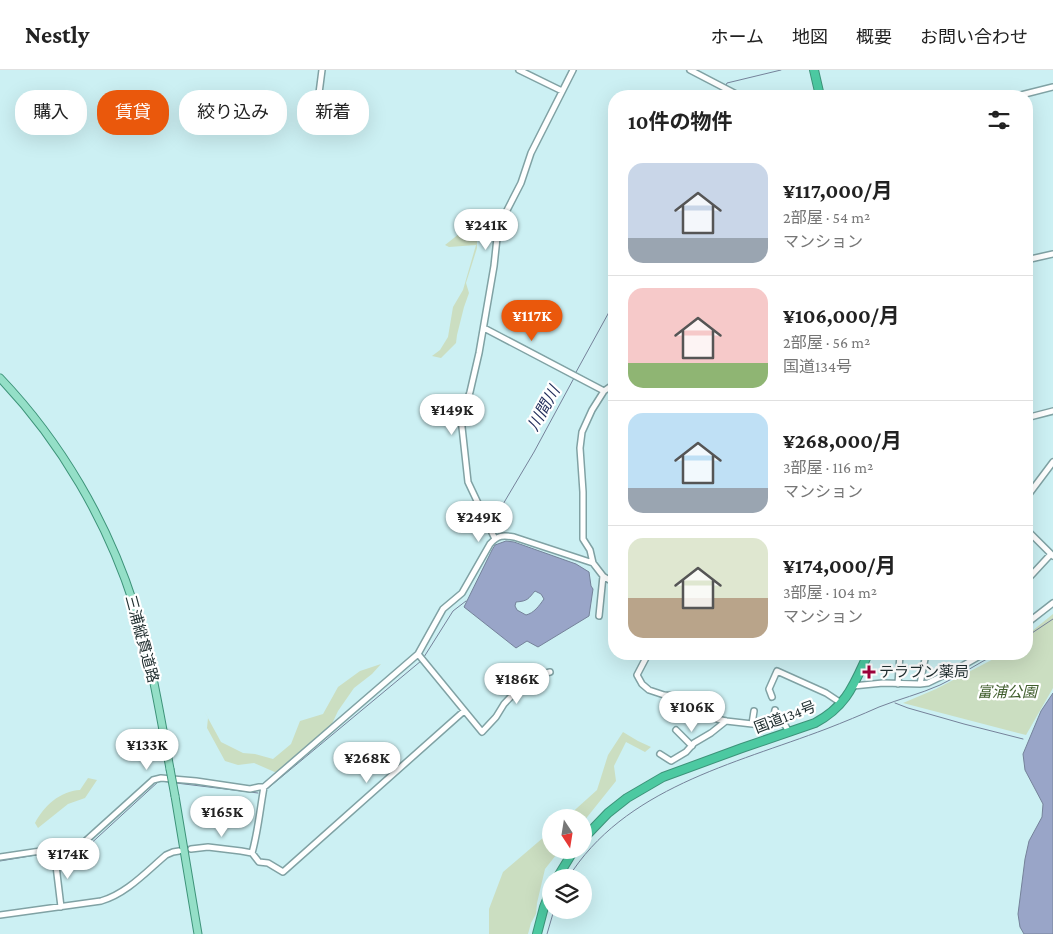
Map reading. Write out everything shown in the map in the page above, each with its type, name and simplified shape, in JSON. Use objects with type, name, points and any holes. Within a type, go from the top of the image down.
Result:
[{"type":"highway","points":[[814,70],[819,90]]},
{"type":"highway","name":"国道134号","points":[[592,830],[608,813],[627,798],[663,777],[815,723],[826,717],[841,704],[853,686],[865,660]]},
{"type":"highway","points":[[537,934],[542,915]]},
{"type":"main road","name":"三浦縦貫道路","points":[[0,378],[29,411],[65,460],[88,499],[112,546],[134,606],[155,688],[198,934]]},
{"type":"street","points":[[319,90],[322,70]]},
{"type":"street","points":[[519,70],[562,91]]},
{"type":"street","points":[[495,539],[468,482],[461,418],[470,392],[484,328],[501,222],[521,184],[531,153],[573,70]]},
{"type":"street","points":[[690,70],[729,90]]},
{"type":"street","points":[[1033,92],[1053,87]]},
{"type":"street","points":[[1033,258],[1053,254]]},
{"type":"street","points":[[484,328],[604,391]]},
{"type":"street","points":[[608,388],[604,391],[592,410],[582,432],[580,448],[583,492],[583,539],[590,550],[593,563],[603,576],[608,579]]},
{"type":"street","points":[[1033,416],[1053,411]]},
{"type":"street","points":[[1033,490],[1053,462]]},
{"type":"street","points":[[252,853],[257,834],[264,787],[418,654],[443,609],[462,593],[490,544],[495,539],[504,536],[514,537],[593,563]]},
{"type":"street","points":[[1033,536],[1052,555],[1033,574]]},
{"type":"street","points":[[599,616],[603,576]]},
{"type":"street","points":[[1033,618],[1053,602]]},
{"type":"street","points":[[418,654],[482,732],[496,717],[504,704],[520,688],[538,676],[550,672]]},
{"type":"street","points":[[645,660],[637,675],[648,690],[686,699],[717,719],[761,725],[781,722],[789,732]]},
{"type":"street","points":[[898,684],[900,660]]},
{"type":"street","points":[[920,684],[925,660]]},
{"type":"street","points":[[853,686],[883,683],[920,684],[928,682],[972,660]]},
{"type":"street","points":[[772,697],[769,689],[777,671],[826,692],[841,704]]},
{"type":"street","points":[[773,722],[774,710]]},
{"type":"street","points":[[191,849],[208,847],[242,850],[252,853],[259,862],[268,863],[283,872],[464,711]]},
{"type":"street","points":[[752,724],[754,711]]},
{"type":"street","points":[[660,754],[671,761],[686,752],[694,743],[726,721]]},
{"type":"street","points":[[676,730],[692,746]]},
{"type":"street","points":[[0,857],[55,851],[82,845],[153,780],[161,778],[250,789],[264,787]]},
{"type":"street","points":[[55,851],[61,907]]},
{"type":"street","points":[[0,915],[109,899],[121,893],[166,856],[179,851]]},
{"type":"green space","points":[[495,210],[477,235],[477,248],[466,283],[469,293],[456,343],[441,358],[432,356],[440,350],[448,337],[453,307],[463,290],[476,245],[449,247],[445,245],[464,230],[471,219]]},
{"type":"green space","name":"富浦公園","points":[[1053,614],[1053,688],[1026,735],[903,703],[936,689],[992,660],[1033,660],[1033,630]]},
{"type":"green space","points":[[381,664],[354,688],[338,711],[331,726],[310,743],[291,764],[277,773],[254,763],[238,765],[225,761],[207,728],[208,718],[221,742],[243,753],[273,759],[291,744],[300,721],[323,714],[338,687],[360,671]]},
{"type":"green space","points":[[623,732],[651,747],[645,752],[626,742],[614,766],[616,781],[592,811],[592,809],[576,809],[597,790],[608,755]]},
{"type":"green space","points":[[88,778],[97,780],[85,798],[68,804],[38,828],[35,823],[53,800],[66,793],[80,790]]},
{"type":"green space","points":[[542,839],[542,859],[553,859],[545,869],[542,869],[542,882],[536,914],[528,934],[489,934],[489,909],[503,872]]},
{"type":"water","points":[[506,541],[514,542],[576,564],[589,572],[593,589],[589,616],[538,647],[527,641],[516,648],[464,607],[495,545]],"holes":[[[535,591],[541,594],[544,599],[531,613],[526,615],[517,610],[516,602],[527,599]]]},
{"type":"water","points":[[1053,693],[1053,934],[1024,934],[1020,927],[1018,914],[1025,859],[1029,841],[1042,817],[1043,804],[1025,770],[1023,754],[1041,711]]},
{"type":"waterway","name":"川間川","points":[[725,87],[727,83],[781,70]]},
{"type":"waterway","name":"川間川","points":[[575,374],[608,314]]},
{"type":"waterway","name":"川間川","points":[[495,526],[493,521],[534,452],[574,378]]},
{"type":"waterway","name":"川間川","points":[[424,657],[453,611],[466,601]]},
{"type":"waterway","points":[[1033,632],[1053,619]]},
{"type":"waterway","points":[[575,869],[591,847],[619,822],[650,801],[684,783],[940,685],[986,660]]},
{"type":"waterway","name":"川間川","points":[[267,789],[421,661]]},
{"type":"waterway","points":[[895,703],[964,724],[1023,739]]},
{"type":"waterway","name":"川間川","points":[[58,852],[86,848],[159,781],[170,782]]},
{"type":"waterway","name":"川間川","points":[[176,783],[258,793]]},
{"type":"waterway","name":"川間川","points":[[0,861],[54,852]]},
{"type":"waterway","points":[[547,934],[551,919]]},
{"type":"place","name":"テラブン薬局","points":[[869,672]]}]
